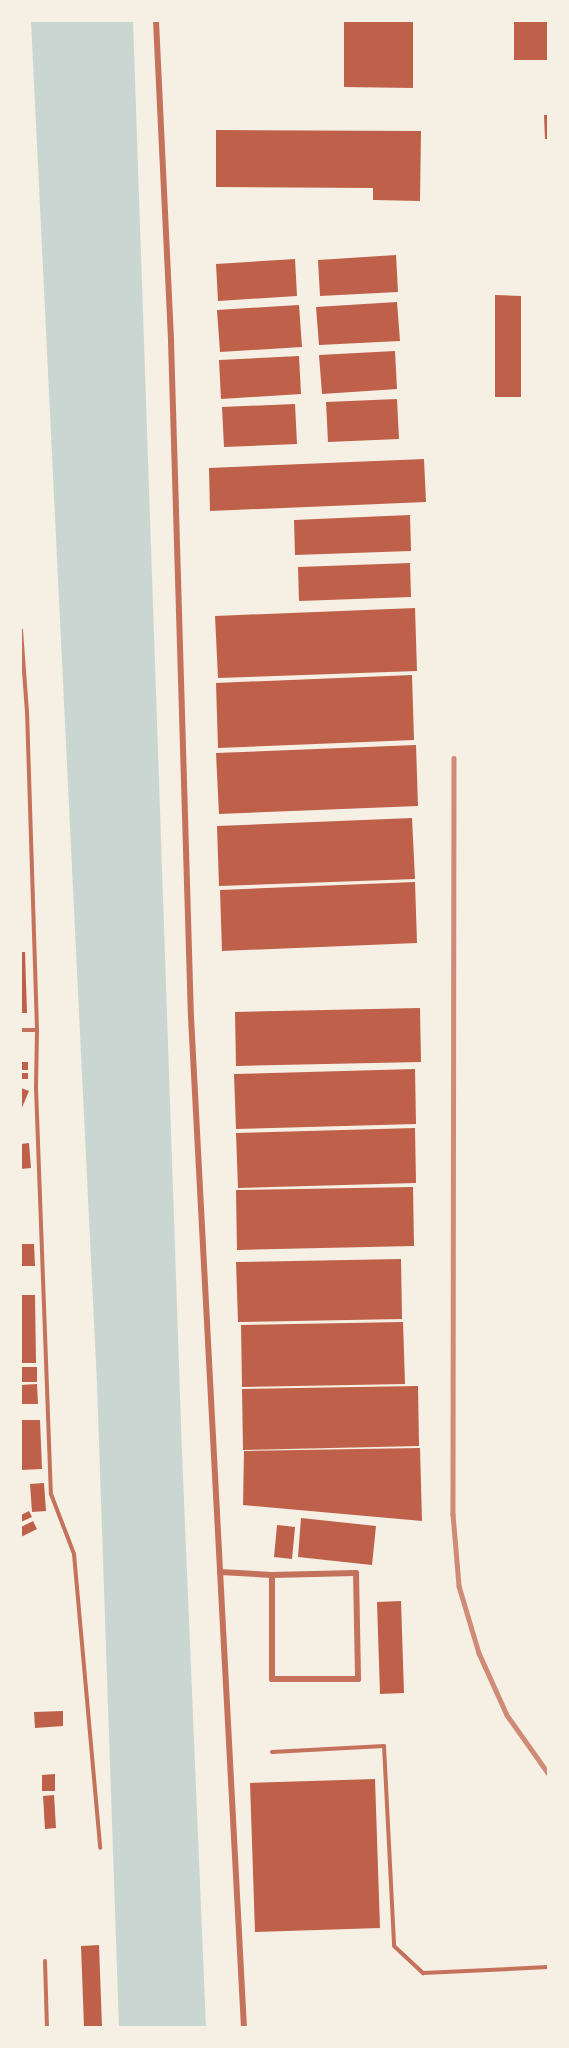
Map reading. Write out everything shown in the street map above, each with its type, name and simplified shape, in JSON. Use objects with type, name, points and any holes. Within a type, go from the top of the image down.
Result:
[{"type":"street","points":[[156,21],[171,341],[191,1017],[244,2027]]},
{"type":"street","points":[[220,1572],[272,1575],[356,1573],[358,1679],[272,1679],[272,1575]]},
{"type":"lane","points":[[21,630],[27,711],[37,1030],[36,1088],[51,1494],[74,1554],[100,1848]]},
{"type":"lane","points":[[21,1030],[37,1030]]},
{"type":"lane","points":[[272,1752],[384,1746],[393,1946],[423,1973],[548,1967]]},
{"type":"lane","points":[[45,1961],[47,2027]]},
{"type":"shaded area","points":[[31,21],[133,21],[182,1453],[206,2027],[119,2027],[97,1384]]},
{"type":"building","points":[[344,21],[413,21],[413,88],[344,87]]},
{"type":"building","points":[[514,21],[548,21],[548,60],[514,60]]},
{"type":"building","points":[[544,115],[548,115],[548,139],[545,139]]},
{"type":"building","points":[[216,130],[421,131],[420,201],[373,200],[373,188],[216,187]]},
{"type":"building","points":[[396,255],[398,292],[320,296],[318,260]]},
{"type":"building","points":[[295,259],[297,296],[218,301],[216,264]]},
{"type":"building","points":[[495,295],[521,296],[521,397],[495,397]]},
{"type":"building","points":[[397,302],[400,341],[319,345],[316,307]]},
{"type":"building","points":[[299,305],[302,347],[220,352],[217,310]]},
{"type":"building","points":[[395,351],[397,389],[322,394],[319,355]]},
{"type":"building","points":[[299,356],[301,394],[221,399],[219,360]]},
{"type":"building","points":[[397,399],[399,439],[328,442],[326,402]]},
{"type":"building","points":[[295,404],[297,444],[224,447],[222,407]]},
{"type":"building","points":[[424,459],[426,502],[210,511],[209,468]]},
{"type":"building","points":[[410,515],[411,551],[295,555],[294,520]]},
{"type":"building","points":[[410,563],[411,597],[299,601],[298,567]]},
{"type":"building","points":[[415,608],[417,671],[218,678],[215,616]]},
{"type":"building","points":[[412,675],[414,740],[218,748],[216,683]]},
{"type":"building","points":[[416,745],[418,806],[219,814],[216,753]]},
{"type":"building","points":[[412,818],[415,879],[219,886],[217,826]]},
{"type":"building","points":[[415,882],[417,943],[222,951],[220,890]]},
{"type":"building","points":[[21,952],[25,952],[27,1013],[21,1013]]},
{"type":"building","points":[[420,1008],[421,1062],[236,1066],[235,1012]]},
{"type":"building","points":[[21,1062],[28,1062],[28,1070],[21,1070]]},
{"type":"building","points":[[415,1069],[416,1124],[236,1129],[234,1074]]},
{"type":"building","points":[[21,1073],[28,1073],[28,1079],[21,1079]]},
{"type":"building","points":[[21,1088],[29,1091],[21,1110]]},
{"type":"building","points":[[415,1128],[416,1183],[238,1188],[236,1133]]},
{"type":"building","points":[[29,1143],[31,1168],[21,1169],[21,1144]]},
{"type":"building","points":[[413,1187],[414,1246],[237,1250],[236,1190]]},
{"type":"building","points":[[21,1244],[34,1244],[35,1266],[21,1266]]},
{"type":"building","points":[[401,1259],[402,1319],[238,1322],[236,1262]]},
{"type":"building","points":[[21,1295],[35,1295],[36,1363],[21,1363]]},
{"type":"building","points":[[403,1322],[405,1384],[242,1387],[241,1325]]},
{"type":"building","points":[[21,1367],[37,1367],[37,1382],[21,1382]]},
{"type":"building","points":[[37,1384],[38,1404],[21,1404],[21,1385]]},
{"type":"building","points":[[418,1386],[419,1446],[243,1450],[242,1389]]},
{"type":"building","points":[[21,1420],[40,1420],[42,1469],[21,1470]]},
{"type":"building","points":[[420,1448],[422,1521],[243,1505],[244,1451]]},
{"type":"building","points":[[44,1483],[46,1511],[32,1512],[30,1484]]},
{"type":"building","points":[[29,1511],[32,1517],[21,1522],[21,1515]]},
{"type":"building","points":[[301,1518],[376,1526],[372,1565],[298,1557]]},
{"type":"building","points":[[33,1521],[37,1529],[21,1537],[21,1527]]},
{"type":"building","points":[[277,1525],[295,1527],[292,1559],[274,1557]]},
{"type":"building","points":[[401,1601],[404,1693],[380,1694],[377,1602]]},
{"type":"building","points":[[63,1711],[63,1726],[35,1728],[34,1712]]},
{"type":"building","points":[[55,1774],[55,1791],[42,1791],[42,1775]]},
{"type":"building","points":[[375,1779],[380,1928],[255,1932],[250,1783]]},
{"type":"building","points":[[54,1795],[56,1828],[45,1829],[43,1796]]},
{"type":"building","points":[[99,1945],[102,2027],[84,2027],[81,1946]]},
{"type":"railway","points":[[454,758],[453,1514],[459,1586],[479,1653],[507,1715],[548,1773]]}]
